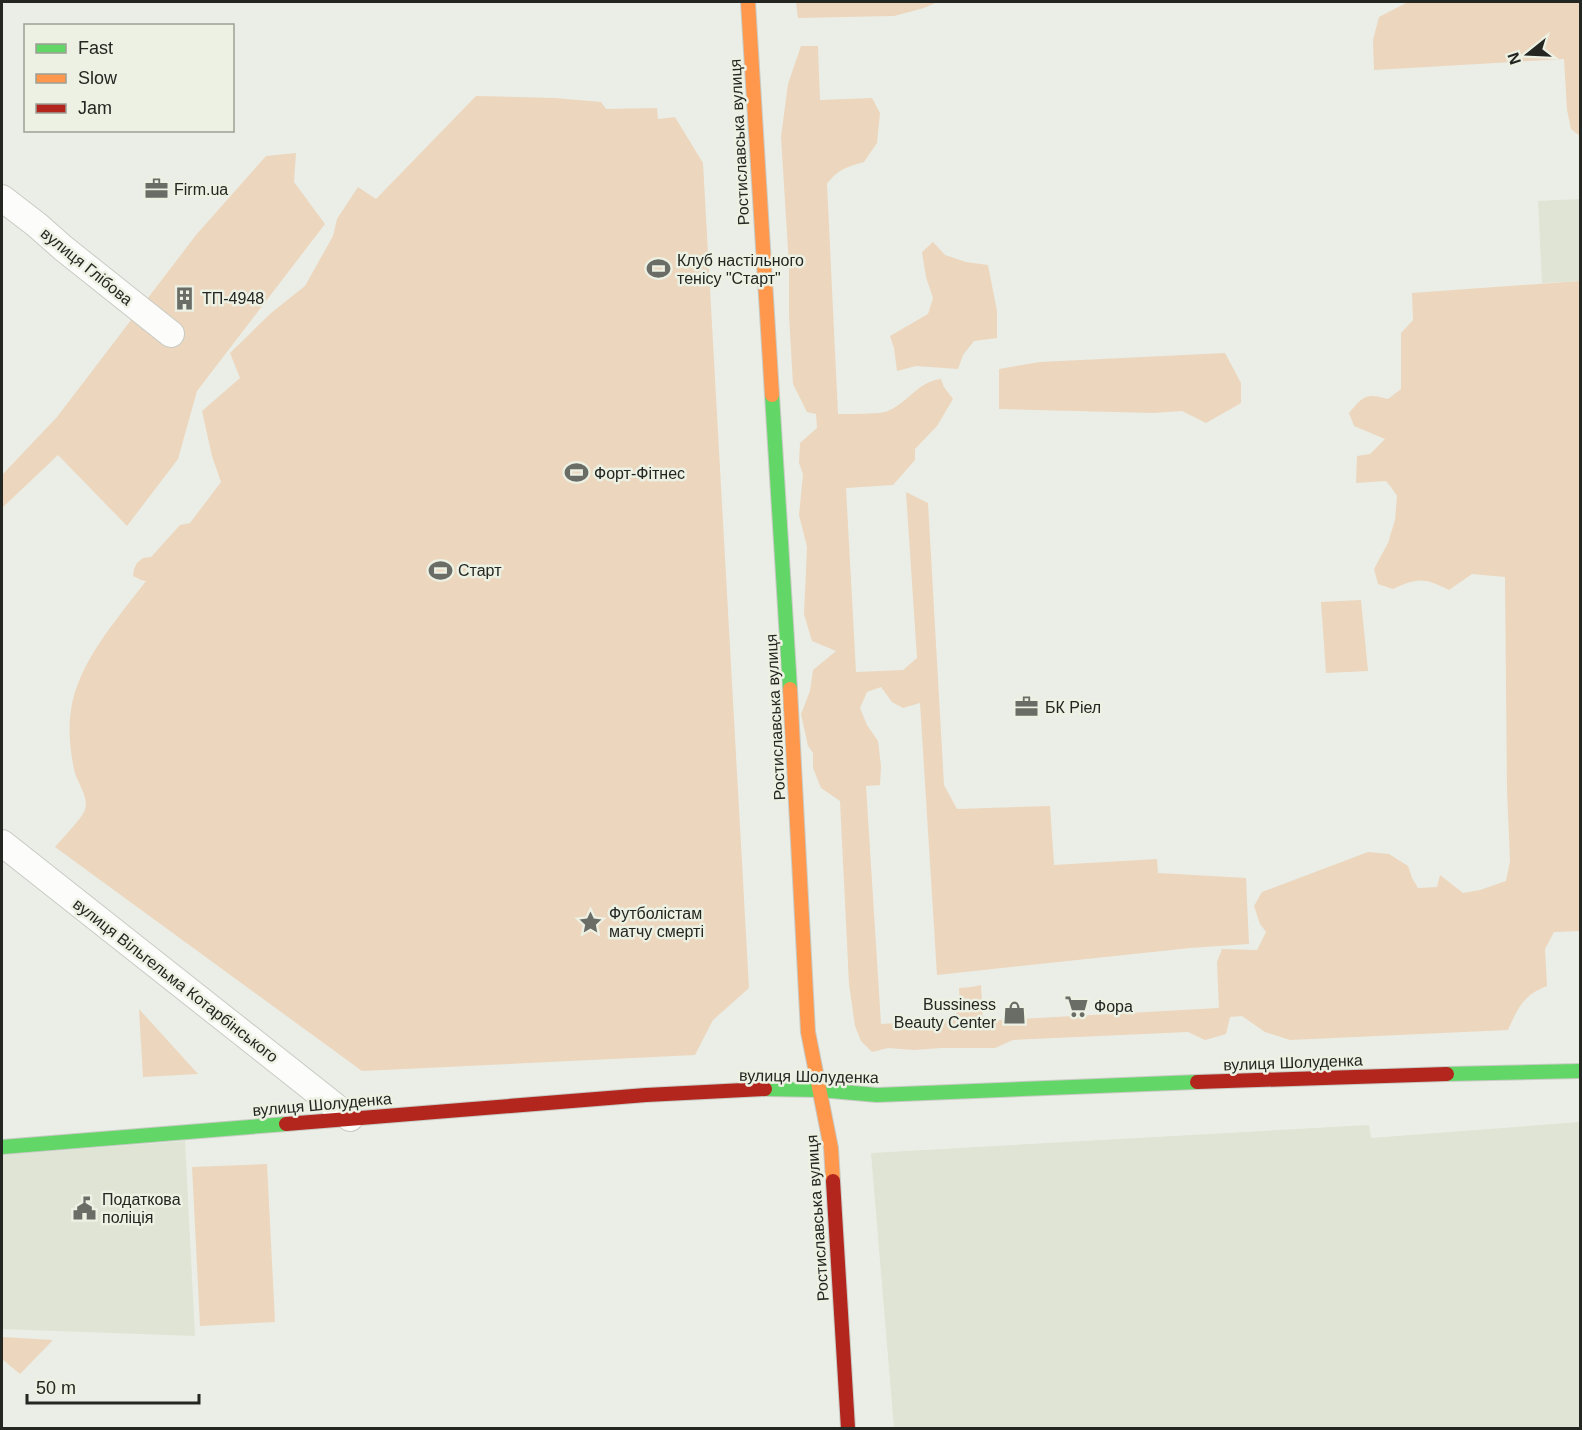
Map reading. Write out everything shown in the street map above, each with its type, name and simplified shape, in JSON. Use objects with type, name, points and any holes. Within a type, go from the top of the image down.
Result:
[{"type":"street","name":"Ростиславська вулиця","points":[[748,2],[793,727],[808,1032],[831,1148],[848,1428]]},
{"type":"street","name":"вулиця Глібова","points":[[2,198],[171,334]]},
{"type":"street","name":"вулиця Вільгельма Котарбінського","points":[[2,843],[350,1118]]},
{"type":"street","name":"вулиця Шолуденка","points":[[2,1147],[646,1095],[769,1089],[820,1090],[877,1095],[1252,1080],[1581,1071]]},
{"type":"shaded area","points":[[796,2],[938,2],[894,16],[798,18]]},
{"type":"shaded area","points":[[1408,2],[1580,2],[1580,136],[1571,129],[1567,110],[1564,59],[1374,70],[1373,40],[1379,17]]},
{"type":"shaded area","points":[[801,46],[818,46],[820,100],[872,98],[880,113],[877,143],[864,162],[843,169],[827,184],[838,414],[885,412],[893,409],[925,384],[941,379],[953,399],[937,426],[915,449],[915,460],[893,485],[846,488],[856,672],[903,670],[917,658],[906,492],[928,503],[944,785],[957,809],[1050,806],[1054,865],[1157,859],[1158,873],[1246,878],[1249,944],[1190,948],[937,975],[920,703],[903,708],[892,702],[881,687],[867,692],[860,708],[867,725],[878,741],[881,766],[880,785],[866,786],[881,1024],[945,1020],[960,1011],[959,988],[981,985],[983,1021],[1219,1008],[1217,962],[1222,949],[1257,950],[1266,932],[1260,924],[1254,906],[1262,892],[1368,852],[1389,854],[1408,866],[1418,888],[1437,887],[1440,875],[1463,893],[1506,881],[1510,861],[1505,577],[1472,574],[1449,590],[1422,580],[1409,582],[1393,589],[1378,584],[1374,569],[1388,543],[1395,520],[1397,496],[1386,481],[1356,483],[1357,456],[1370,454],[1385,439],[1354,426],[1349,413],[1358,402],[1366,397],[1375,396],[1388,399],[1401,389],[1401,333],[1413,320],[1412,293],[1580,281],[1580,931],[1554,932],[1545,949],[1547,986],[1532,994],[1522,1003],[1508,1030],[1290,1040],[1265,1032],[1242,1016],[1230,1017],[1226,1034],[1205,1040],[1188,1032],[1013,1040],[995,1048],[914,1050],[888,1048],[872,1052],[861,1041],[855,1026],[849,984],[840,801],[821,788],[813,768],[813,753],[808,746],[801,714],[810,691],[813,670],[836,651],[812,641],[804,614],[807,547],[799,515],[803,474],[799,463],[800,443],[817,428],[816,414],[807,412],[793,384],[781,137],[788,84]]},
{"type":"shaded area","name":"Старт","points":[[476,96],[601,102],[606,109],[657,108],[658,119],[675,117],[703,163],[749,988],[713,1020],[695,1055],[362,1071],[55,847],[79,820],[86,807],[86,801],[75,774],[70,732],[71,710],[82,675],[101,641],[146,581],[133,576],[137,563],[143,558],[151,557],[180,525],[190,523],[221,482],[212,456],[202,411],[240,378],[230,353],[271,313],[305,286],[333,236],[337,219],[358,187],[376,199]]},
{"type":"shaded area","points":[[296,153],[294,182],[325,224],[197,391],[178,459],[127,526],[58,455],[2,508],[2,475],[57,417],[196,235],[266,156]]},
{"type":"shaded area","points":[[1580,199],[1580,281],[1542,283],[1538,201]]},
{"type":"shaded area","points":[[933,242],[945,255],[966,262],[988,265],[997,311],[997,338],[974,341],[963,355],[958,369],[916,366],[897,371],[890,336],[928,314],[933,298],[926,277],[922,252]]},
{"type":"shaded area","points":[[1225,353],[1241,383],[1241,403],[1206,423],[1182,411],[1153,413],[999,409],[999,369],[1040,362]]},
{"type":"shaded area","points":[[1361,600],[1368,671],[1326,673],[1321,602]]},
{"type":"shaded area","points":[[139,1009],[198,1074],[143,1077]]},
{"type":"shaded area","points":[[1580,1122],[1580,1428],[894,1428],[871,1153],[1369,1125],[1371,1138]]},
{"type":"shaded area","points":[[185,1141],[195,1336],[2,1329],[2,1155]]},
{"type":"shaded area","points":[[267,1164],[275,1322],[200,1326],[192,1167]]},
{"type":"shaded area","points":[[2,1337],[53,1340],[20,1374],[2,1359]]},
{"type":"traffic: fast","points":[[772,395],[790,689]]},
{"type":"traffic: fast","points":[[1447,1074],[1580,1071]]},
{"type":"traffic: fast","points":[[765,1089],[820,1090],[877,1095],[1197,1082]]},
{"type":"traffic: fast","points":[[2,1147],[286,1124]]},
{"type":"traffic: slow","points":[[748,2],[772,395]]},
{"type":"traffic: slow","points":[[790,689],[808,1032],[831,1148],[833,1181]]},
{"type":"traffic: jam","points":[[1197,1082],[1447,1074]]},
{"type":"traffic: jam","points":[[286,1124],[646,1095],[765,1089]]},
{"type":"traffic: jam","points":[[833,1181],[848,1428]]},
{"type":"place","name":"Firm.ua","points":[[156,189]]},
{"type":"place","name":"Клуб настільного тенісу \"Старт\"","points":[[659,269]]},
{"type":"place","name":"ТП-4948","points":[[184,298]]},
{"type":"place","name":"Форт-Фітнес","points":[[576,473]]},
{"type":"place","name":"Старт","points":[[440,570]]},
{"type":"place","name":"БК Ріел","points":[[1027,707]]},
{"type":"place","name":"Футболістам матчу смерті","points":[[591,922]]},
{"type":"place","name":"Фора","points":[[1076,1006]]},
{"type":"place","name":"Bussiness Beauty Center","points":[[1014,1013]]},
{"type":"place","name":"Податкова поліція","points":[[84,1208]]}]
